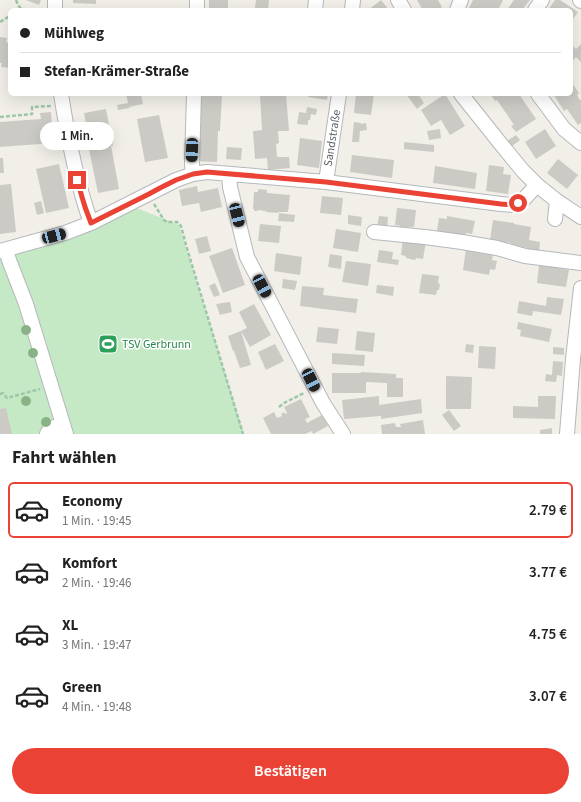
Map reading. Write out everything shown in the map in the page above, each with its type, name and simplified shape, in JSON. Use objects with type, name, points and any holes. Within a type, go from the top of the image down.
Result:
[{"type":"street","points":[[193,174],[194,96]]},
{"type":"street","name":"Sandstraße","points":[[326,182],[339,96]]},
{"type":"street","points":[[539,96],[564,129],[581,143]]},
{"type":"street","points":[[468,97],[523,172],[537,185],[581,217]]},
{"type":"street","points":[[62,100],[77,180],[91,223]]},
{"type":"street","points":[[47,434],[48,432],[64,428],[26,304],[9,260],[3,251],[65,233],[91,223],[176,180],[193,174],[207,172],[326,182],[514,205],[523,200],[537,185]]},
{"type":"street","points":[[230,174],[230,187],[247,257],[323,403],[343,434]]},
{"type":"street","points":[[555,219],[558,201]]},
{"type":"street","points":[[374,232],[462,242],[497,248],[525,256],[581,263]]},
{"type":"street","points":[[567,434],[576,385],[581,288]]},
{"type":"path","points":[[0,117],[32,114],[32,107],[62,100]]},
{"type":"path","points":[[149,194],[164,220],[167,222],[177,222],[181,226],[243,434]]},
{"type":"path","points":[[0,394],[3,393],[7,398],[51,386]]},
{"type":"path","points":[[279,407],[284,403],[315,388]]},
{"type":"green space","name":"TSV Gerbrunn","points":[[134,207],[179,225],[244,434],[0,434],[0,253]]},
{"type":"building","points":[[26,0],[41,0],[39,5]]},
{"type":"building","points":[[73,0],[96,0],[96,4],[73,3]]},
{"type":"building","points":[[209,0],[228,0],[228,8],[209,8]]},
{"type":"building","points":[[256,0],[269,0],[268,8],[255,8]]},
{"type":"building","points":[[381,0],[387,8],[371,8]]},
{"type":"building","points":[[417,0],[438,0],[442,7],[440,8],[422,8]]},
{"type":"building","points":[[473,0],[503,0],[499,8],[469,8]]},
{"type":"building","points":[[514,0],[530,0],[524,8],[508,8]]},
{"type":"building","points":[[555,0],[560,0],[572,8],[549,8]]},
{"type":"building","points":[[573,9],[578,12],[573,19]]},
{"type":"building","points":[[0,37],[7,38],[8,68],[1,67],[2,63],[0,63]]},
{"type":"building","points":[[581,44],[581,62],[576,57],[573,60],[573,46],[576,49]]},
{"type":"building","points":[[573,84],[579,93],[577,95],[581,100],[581,123],[578,125],[567,109],[564,111],[555,96],[573,96]]},
{"type":"building","points":[[126,96],[141,96],[143,104],[118,110],[117,105],[128,103]]},
{"type":"building","points":[[198,96],[222,96],[220,131],[218,131],[217,162],[193,161]]},
{"type":"building","points":[[260,96],[286,96],[289,131],[278,131],[279,143],[276,144],[277,157],[289,157],[290,168],[268,170],[267,158],[255,159],[253,131],[262,130]]},
{"type":"building","points":[[308,96],[328,96],[327,100]]},
{"type":"building","points":[[356,96],[374,96],[371,115],[354,113]]},
{"type":"building","points":[[407,96],[419,96],[424,103],[417,109]]},
{"type":"building","points":[[442,96],[446,96],[465,126],[450,135],[441,120],[431,126],[421,110]]},
{"type":"building","points":[[492,96],[520,96],[536,119],[516,132],[511,126],[514,125],[497,100],[495,101]]},
{"type":"building","points":[[307,107],[317,109],[316,115],[311,114],[310,120],[308,120],[308,125],[297,124],[299,112],[306,113]]},
{"type":"building","points":[[106,109],[119,189],[98,193],[87,140],[89,140],[84,113]]},
{"type":"building","points":[[51,112],[53,143],[0,147],[0,122],[41,119],[40,113]]},
{"type":"building","points":[[159,115],[168,158],[145,162],[137,119]]},
{"type":"building","points":[[354,122],[361,124],[366,123],[367,130],[360,131],[359,142],[352,142]]},
{"type":"building","points":[[440,129],[441,138],[429,140],[427,131]]},
{"type":"building","points":[[545,129],[556,146],[536,159],[525,142]]},
{"type":"building","points":[[516,135],[520,140],[511,147],[507,141]]},
{"type":"building","points":[[300,138],[322,141],[319,168],[297,165]]},
{"type":"building","points":[[404,142],[434,145],[434,152],[404,149]]},
{"type":"building","points":[[227,147],[242,148],[241,160],[226,159]]},
{"type":"building","points":[[352,155],[394,160],[392,178],[350,172]]},
{"type":"building","points":[[0,158],[3,158],[4,173],[0,173]]},
{"type":"building","points":[[558,159],[578,175],[567,189],[547,173]]},
{"type":"building","points":[[59,164],[69,208],[46,213],[36,169]]},
{"type":"building","points":[[489,165],[504,167],[503,174],[511,175],[508,194],[486,191]]},
{"type":"building","points":[[435,166],[477,173],[475,189],[433,183]]},
{"type":"building","points":[[11,184],[16,232],[0,234],[0,185]]},
{"type":"building","points":[[197,186],[198,192],[218,188],[222,207],[201,212],[199,203],[182,206],[179,190]]},
{"type":"building","points":[[258,189],[267,190],[267,193],[290,195],[288,212],[278,213],[258,210],[254,211],[254,192],[258,192]]},
{"type":"building","points":[[322,196],[343,198],[341,215],[320,213]]},
{"type":"building","points":[[41,201],[44,213],[37,215],[34,203]]},
{"type":"building","points":[[397,208],[416,210],[414,227],[400,227],[395,225]]},
{"type":"building","points":[[279,213],[295,215],[294,222],[278,221]]},
{"type":"building","points":[[348,215],[362,217],[361,226],[348,224]]},
{"type":"building","points":[[379,216],[388,217],[387,229],[377,227]]},
{"type":"building","points":[[447,216],[475,221],[472,234],[466,233],[465,237],[436,237],[439,218],[447,219]]},
{"type":"building","points":[[493,220],[531,227],[529,240],[540,242],[539,252],[527,251],[528,248],[511,246],[511,243],[490,240]]},
{"type":"building","points":[[260,224],[281,226],[279,243],[258,241]]},
{"type":"building","points":[[336,229],[361,233],[358,252],[333,248]]},
{"type":"building","points":[[207,236],[211,251],[199,254],[195,239]]},
{"type":"building","points":[[403,238],[426,242],[423,259],[416,258],[415,260],[401,255]]},
{"type":"building","points":[[232,248],[245,285],[223,293],[209,256]]},
{"type":"building","points":[[466,249],[493,254],[492,260],[497,261],[495,270],[490,269],[489,275],[463,270]]},
{"type":"building","points":[[379,250],[393,252],[392,259],[399,260],[398,265],[377,262]]},
{"type":"building","points":[[276,253],[302,257],[300,275],[274,271]]},
{"type":"building","points":[[330,254],[342,256],[341,269],[328,267]]},
{"type":"building","points":[[346,261],[371,264],[368,286],[342,282]]},
{"type":"building","points":[[539,265],[551,267],[551,265],[558,266],[558,268],[569,270],[566,287],[537,283]]},
{"type":"building","points":[[422,274],[439,276],[438,283],[440,284],[436,295],[419,293]]},
{"type":"building","points":[[283,279],[297,281],[295,290],[282,288]]},
{"type":"building","points":[[215,283],[220,295],[214,297],[209,286]]},
{"type":"building","points":[[377,285],[394,287],[393,296],[376,293]]},
{"type":"building","points":[[302,286],[324,288],[323,295],[358,299],[356,313],[300,306]]},
{"type":"building","points":[[547,297],[564,299],[561,315],[533,311],[532,316],[517,313],[519,301],[546,306]]},
{"type":"building","points":[[230,302],[232,312],[220,315],[216,304]]},
{"type":"building","points":[[254,304],[271,335],[250,347],[241,331],[247,328],[239,312]]},
{"type":"building","points":[[518,322],[552,329],[549,342],[520,336],[521,330],[517,329]]},
{"type":"building","points":[[318,327],[339,329],[337,344],[316,342]]},
{"type":"building","points":[[241,331],[251,365],[240,368],[228,336]]},
{"type":"building","points":[[357,331],[375,333],[373,352],[355,350]]},
{"type":"building","points":[[275,344],[284,361],[266,370],[258,352]]},
{"type":"building","points":[[466,344],[474,345],[473,353],[465,352]]},
{"type":"building","points":[[479,346],[496,347],[495,369],[478,368]]},
{"type":"building","points":[[553,347],[564,348],[564,355],[553,354]]},
{"type":"building","points":[[332,353],[365,355],[364,366],[332,364]]},
{"type":"building","points":[[553,361],[563,362],[562,376],[557,375],[556,382],[545,381],[546,374],[552,375]]},
{"type":"building","points":[[361,372],[396,374],[396,378],[403,378],[403,397],[387,397],[387,383],[366,382],[366,393],[332,393],[332,373]]},
{"type":"building","points":[[446,376],[472,377],[471,409],[446,409]]},
{"type":"building","points":[[379,396],[379,405],[421,399],[422,413],[381,419],[381,416],[344,419],[342,400]]},
{"type":"building","points":[[538,396],[556,396],[555,419],[513,418],[513,406],[538,407]]},
{"type":"building","points":[[301,399],[310,417],[305,419],[307,423],[322,415],[328,426],[313,434],[312,431],[305,434],[271,434],[263,418],[274,412],[277,418],[282,416],[281,414],[284,412],[285,414],[287,413],[284,407]]},
{"type":"building","points":[[6,408],[12,434],[0,434],[0,409]]},
{"type":"building","points":[[449,410],[461,426],[454,431],[442,415]]},
{"type":"building","points":[[423,420],[425,434],[382,434],[381,425],[395,423],[396,427],[401,427],[400,424]]},
{"type":"building","points":[[552,428],[552,434],[540,434],[540,430]]},
{"type":"place","name":"TSV Gerbrunn","points":[[108,344]]},
{"type":"route","points":[[77,180],[91,223],[176,180],[193,174],[207,172],[392,189],[501,204],[514,205],[518,203]]}]
